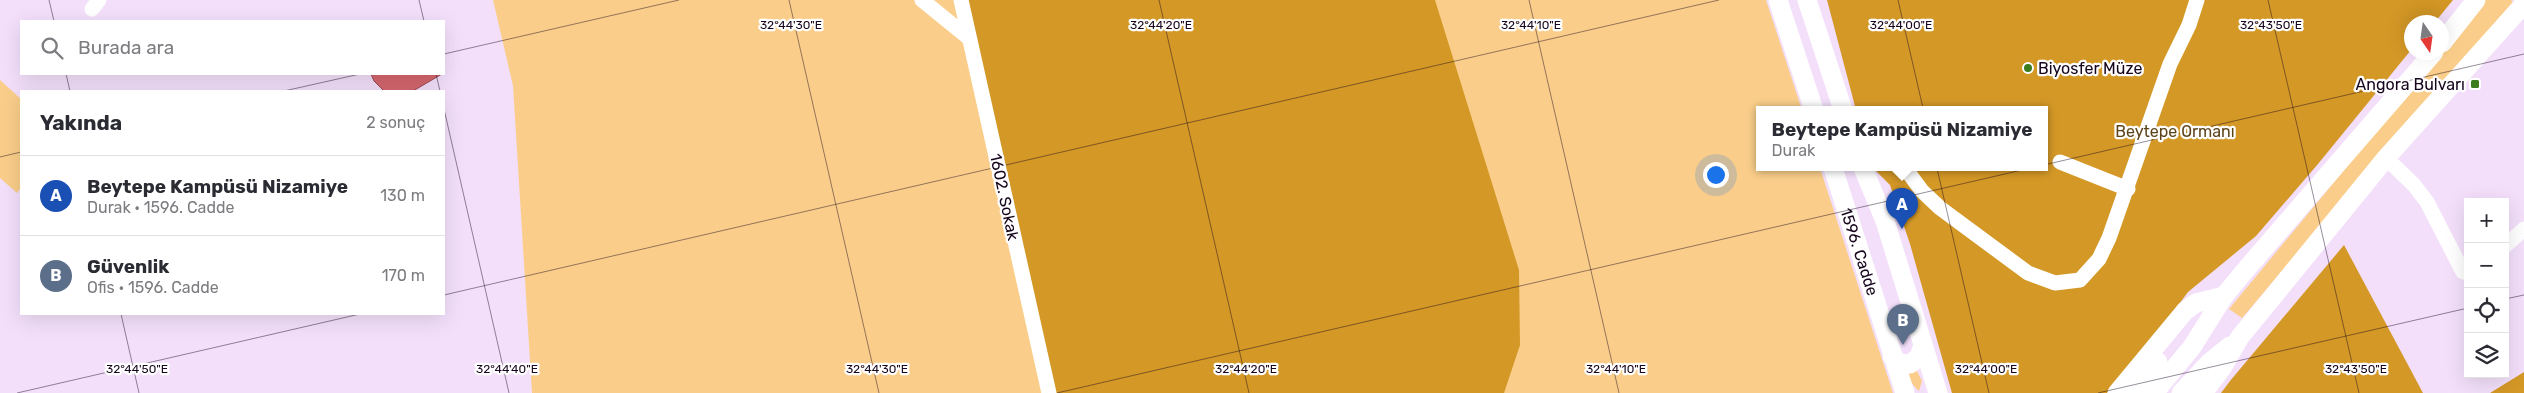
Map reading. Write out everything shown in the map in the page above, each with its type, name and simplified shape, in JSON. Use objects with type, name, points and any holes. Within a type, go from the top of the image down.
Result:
[{"type":"main road","points":[[1778,0],[1813,106]]},
{"type":"main road","points":[[1807,0],[1842,106]]},
{"type":"main road","points":[[2449,34],[2476,0]]},
{"type":"main road","points":[[2203,393],[2222,368],[2240,337],[2386,158],[2516,20],[2524,4]]},
{"type":"main road","points":[[2154,393],[2192,346],[2224,296],[2427,60]]},
{"type":"main road","name":"1596. Cadde","points":[[1834,171],[1905,393]]},
{"type":"main road","name":"1596. Cadde","points":[[1864,171],[1885,221],[1938,393]]},
{"type":"main road","points":[[2117,393],[2185,311],[2196,303],[2224,296]]},
{"type":"main road","points":[[2134,393],[2197,315],[2224,296]]},
{"type":"main road","points":[[1886,336],[1895,326],[1903,324],[1921,336],[1919,357],[1910,364],[1899,363],[1892,356]]},
{"type":"main road","points":[[2181,393],[2209,363],[2240,337]]},
{"type":"street","points":[[922,0],[970,39]]},
{"type":"street","name":"1602. Sokak","points":[[961,0],[1049,393]]},
{"type":"street","points":[[1907,171],[1922,191],[1940,208],[2028,274],[2055,283],[2080,280],[2099,259],[2128,189],[2170,64],[2189,24],[2197,0]]},
{"type":"street","points":[[2386,158],[2414,185],[2427,202],[2464,272]]},
{"type":"street","points":[[2060,162],[2128,189]]},
{"type":"street","points":[[2508,243],[2524,229]]},
{"type":"shaded area","points":[[493,0],[1766,0],[1801,106],[1756,106],[1756,171],[1821,171],[1893,393],[532,393],[513,86]]},
{"type":"shaded area","points":[[2485,0],[2511,0],[2513,2],[2242,318],[2229,309],[2435,60],[2449,60],[2449,43]]},
{"type":"shaded area","points":[[371,75],[440,75],[415,90],[383,90],[374,81]]},
{"type":"shaded area","points":[[0,80],[20,98],[20,189],[17,193],[0,178]]},
{"type":"shaded area","points":[[1916,369],[1922,381],[1919,391],[1909,377],[1909,371]]},
{"type":"green space","points":[[968,0],[1435,0],[1519,270],[1520,345],[1504,393],[1053,393]]},
{"type":"green space","name":"Beytepe Ormanı","points":[[1827,0],[2453,0],[2441,15],[2404,15],[2404,59],[2256,236],[2188,292],[2130,370],[2107,393],[1952,393],[1910,244],[1890,185],[1876,171],[2048,171],[2048,106],[1855,106]]},
{"type":"green space","points":[[2344,245],[2423,393],[2221,393],[2230,381]]},
{"type":"green space","points":[[2524,372],[2524,393],[2490,393]]},
{"type":"place","name":"Biyosfer Müze","points":[[2028,68]]},
{"type":"place","name":"Angora Bulvarı","points":[[2475,84]]},
{"type":"place","name":"Beytepe Kampüsü Nizamiye","points":[[1902,229]]},
{"type":"place","name":"Güvenlik","points":[[1903,345]]}]
